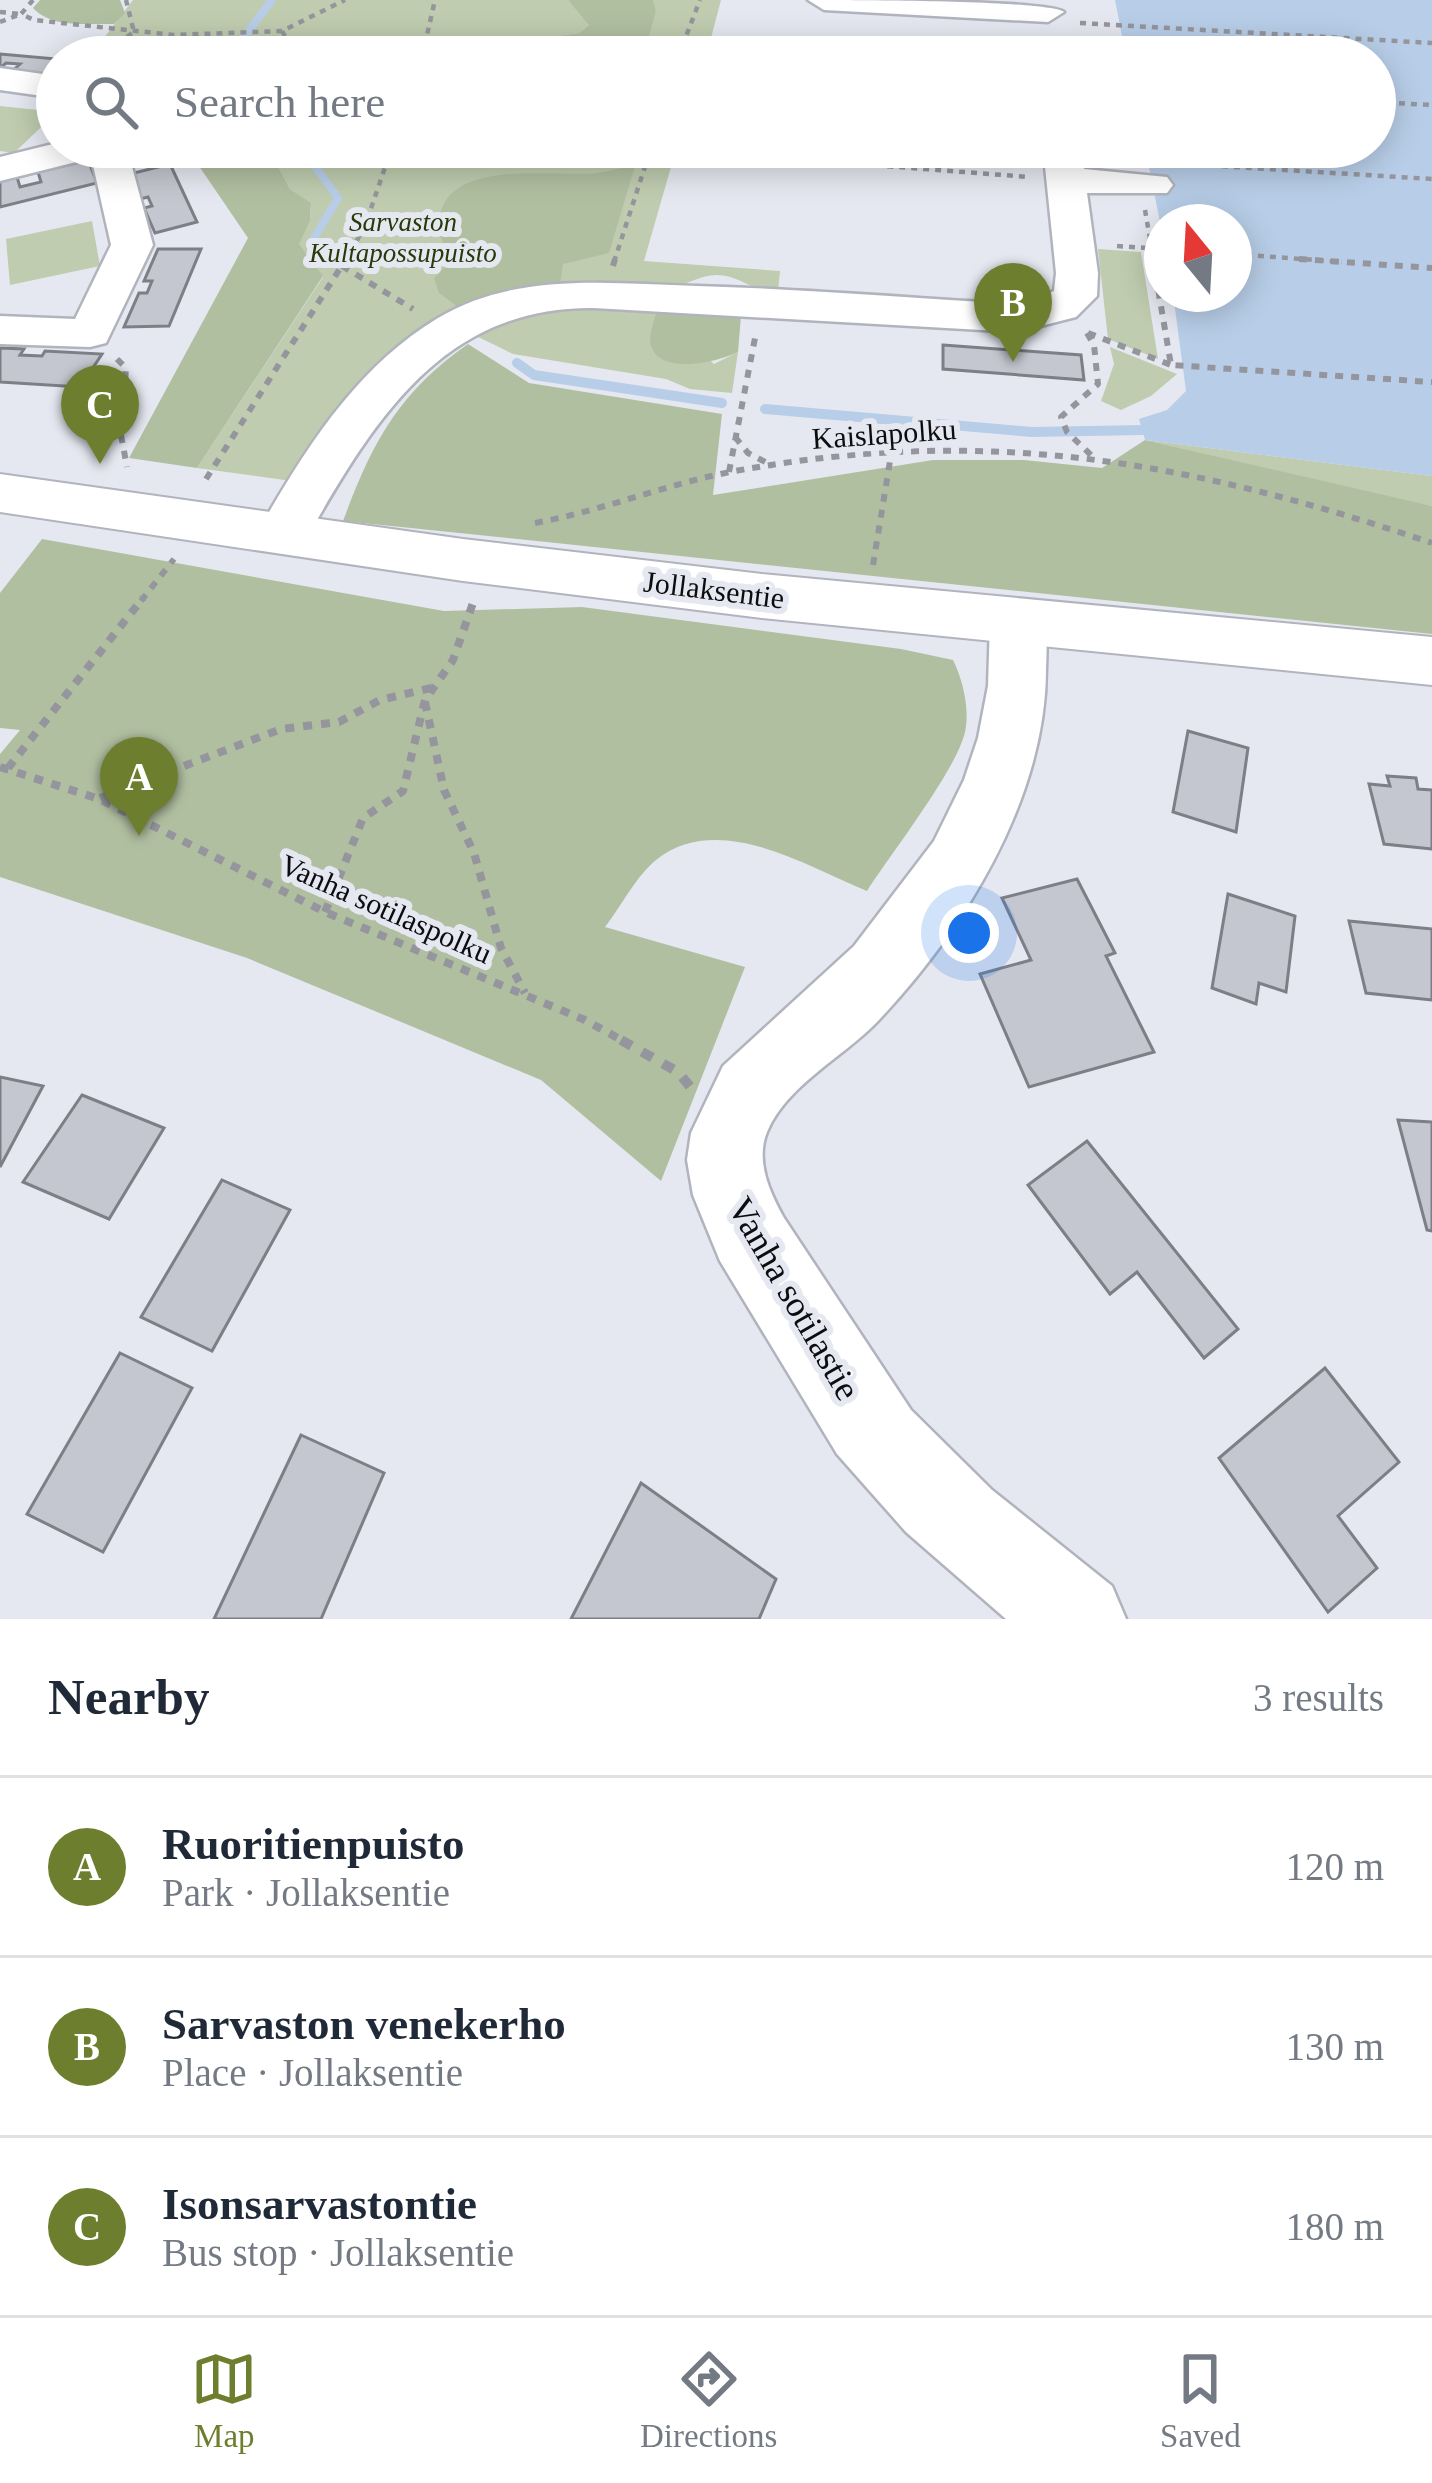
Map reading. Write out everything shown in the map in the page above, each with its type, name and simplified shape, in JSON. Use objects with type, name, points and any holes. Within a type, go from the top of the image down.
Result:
[{"type":"main road","name":"Jollaksentie","points":[[0,493],[463,560],[867,607],[1432,661]]},
{"type":"street","points":[[824,0],[1048,16]]},
{"type":"street","points":[[0,79],[36,84]]},
{"type":"street","points":[[0,169],[36,161]]},
{"type":"street","points":[[0,330],[90,333],[132,245],[113,168]]},
{"type":"street","points":[[284,533],[365,404],[388,377],[449,330],[517,301],[604,295],[719,297],[1073,320],[1066,176],[1162,174]]},
{"type":"street","points":[[729,1131],[765,1069],[845,1005],[878,970],[954,867],[980,813],[1009,731],[1016,692],[1018,622]]},
{"type":"street","name":"Vanha sotilastie","points":[[729,1131],[724,1164],[735,1204],[857,1407],[893,1456],[970,1530],[1078,1619]]},
{"type":"path","points":[[0,22],[21,14],[33,0]]},
{"type":"path","points":[[127,0],[134,32]]},
{"type":"path","points":[[0,12],[50,24],[228,34],[282,31],[345,0]]},
{"type":"path","points":[[427,36],[435,0]]},
{"type":"path","points":[[686,36],[700,0]]},
{"type":"path","points":[[1120,25],[1301,36]]},
{"type":"path","points":[[282,31],[285,36]]},
{"type":"path","points":[[128,36],[134,32]]},
{"type":"path","points":[[1396,42],[1432,44]]},
{"type":"path","points":[[1396,103],[1432,105]]},
{"type":"path","points":[[206,478],[342,266],[365,226],[385,168]]},
{"type":"path","points":[[604,295],[645,168]]},
{"type":"path","points":[[947,168],[1066,176],[1144,204],[1171,364]]},
{"type":"path","points":[[1162,174],[1432,179]]},
{"type":"path","points":[[1252,255],[1432,268]]},
{"type":"path","points":[[342,266],[449,330]]},
{"type":"path","points":[[1073,320],[1171,364],[1432,382]]},
{"type":"path","points":[[1073,320],[1094,345],[1098,384],[1061,417],[1067,432],[1095,458]]},
{"type":"path","points":[[90,333],[126,368],[121,435],[127,467]]},
{"type":"path","points":[[729,472],[749,367]]},
{"type":"path","points":[[735,437],[748,453],[775,467]]},
{"type":"path","name":"Kaislapolku","points":[[534,523],[579,516],[729,472],[891,454],[1021,452],[1095,458],[1371,522],[1432,544]]},
{"type":"path","points":[[867,607],[891,454]]},
{"type":"path","points":[[4,767],[187,545]]},
{"type":"path","points":[[325,912],[363,818],[403,791],[424,700],[453,660],[476,597]]},
{"type":"path","points":[[99,799],[281,730],[339,722],[380,700],[434,687]]},
{"type":"path","points":[[424,700],[445,790],[474,853],[501,948],[526,995]]},
{"type":"path","name":"Vanha sotilaspolku","points":[[4,767],[99,799],[325,912],[585,1020],[678,1072],[729,1131]]},
{"type":"green space","points":[[40,0],[120,0],[125,13],[114,24],[60,22],[33,8]]},
{"type":"green space","points":[[133,0],[568,0],[590,24],[579,33],[557,36],[105,36]]},
{"type":"green space","points":[[568,0],[653,0],[656,11],[649,36],[556,36],[579,33],[589,25]]},
{"type":"green space","points":[[653,0],[721,0],[712,36],[623,36],[656,12]]},
{"type":"green space","points":[[0,106],[36,110],[36,132],[14,153],[0,151]]},
{"type":"green space","points":[[200,168],[279,168],[290,189],[311,203],[310,221],[299,244],[323,276],[197,468],[129,458],[248,238]]},
{"type":"green space","name":"Sarvaston Kultapossupuisto","points":[[279,168],[671,168],[644,261],[780,271],[778,292],[717,275],[663,289],[533,290],[481,299],[449,315],[392,364],[299,482],[197,468],[323,277],[298,244],[310,221],[311,204],[290,189]]},
{"type":"green space","points":[[634,168],[609,253],[563,264],[560,284],[511,291],[458,307],[439,293],[434,278],[448,256],[439,221],[446,200],[461,187],[505,174]]},
{"type":"green space","points":[[92,221],[100,266],[10,285],[6,239]]},
{"type":"green space","points":[[1098,249],[1141,252],[1144,312],[1151,312],[1158,359],[1108,339]]},
{"type":"green space","points":[[567,305],[657,310],[714,364],[738,352],[732,393],[513,354],[466,331]]},
{"type":"green space","points":[[657,310],[741,316],[738,352],[703,363],[662,359],[650,340]]},
{"type":"green space","points":[[468,344],[529,383],[722,414],[713,495],[933,460],[1024,460],[1102,468],[1145,440],[1432,506],[1432,634],[343,521],[390,422],[423,381]]},
{"type":"green space","points":[[1110,347],[1177,374],[1151,396],[1121,410],[1101,401],[1114,364]]},
{"type":"green space","points":[[1145,440],[1432,476],[1432,506],[1402,500]]},
{"type":"green space","points":[[42,539],[444,611],[582,607],[901,649],[953,660],[965,695],[965,732],[937,789],[867,891],[762,847],[707,840],[680,846],[656,860],[605,927],[745,967],[661,1181],[541,1080],[247,958],[0,877],[0,754],[20,730],[0,728],[0,593]]},
{"type":"water","points":[[1115,0],[1432,0],[1432,476],[1145,440],[1139,419],[1167,410],[1186,391],[1175,312],[1252,312],[1252,204],[1156,204],[1149,168],[1396,168],[1396,36],[1122,36]]},
{"type":"building","points":[[0,54],[36,57],[36,76],[10,73],[20,64],[6,63],[0,68]]},
{"type":"building","points":[[91,168],[97,183],[0,207],[0,181],[17,177],[20,187],[41,182],[38,172]]},
{"type":"building","points":[[172,168],[197,222],[155,233],[144,208],[152,206],[148,197],[140,199],[130,174]]},
{"type":"building","points":[[158,249],[201,249],[169,326],[124,327],[139,293],[147,293],[152,281],[144,281]]},
{"type":"building","points":[[943,345],[1081,355],[1084,380],[943,369]]},
{"type":"building","points":[[0,348],[24,349],[20,355],[42,356],[45,351],[102,354],[80,387],[0,382]]},
{"type":"building","points":[[1188,731],[1248,748],[1236,832],[1173,812]]},
{"type":"building","points":[[1387,776],[1416,778],[1418,789],[1432,790],[1432,849],[1384,844],[1369,784],[1390,786]]},
{"type":"building","points":[[1077,879],[1115,953],[1106,956],[1154,1052],[1029,1087],[980,974],[1031,960],[1002,898]]},
{"type":"building","points":[[1228,894],[1295,916],[1286,992],[1259,983],[1256,1004],[1212,988]]},
{"type":"building","points":[[1349,921],[1432,929],[1432,1000],[1366,993]]},
{"type":"building","points":[[0,1077],[43,1086],[0,1167]]},
{"type":"building","points":[[82,1095],[164,1128],[109,1219],[23,1182]]},
{"type":"building","points":[[1398,1120],[1432,1122],[1432,1231],[1427,1230]]},
{"type":"building","points":[[1087,1141],[1238,1329],[1204,1358],[1137,1272],[1110,1294],[1028,1185]]},
{"type":"building","points":[[222,1180],[290,1210],[212,1351],[141,1317]]},
{"type":"building","points":[[120,1353],[192,1388],[103,1552],[27,1514]]},
{"type":"building","points":[[1325,1368],[1399,1462],[1338,1516],[1377,1568],[1328,1612],[1219,1458]]},
{"type":"building","points":[[301,1435],[384,1473],[321,1619],[214,1619]]},
{"type":"building","points":[[641,1483],[776,1579],[759,1619],[571,1619]]},
{"type":"waterway","points":[[245,36],[272,0]]},
{"type":"waterway","points":[[316,168],[338,198],[313,240],[313,250],[325,262]]},
{"type":"waterway","points":[[517,363],[534,375],[722,403]]},
{"type":"waterway","points":[[765,409],[1032,432],[1143,430]]},
{"type":"place","name":"Sarvaston venekerho","points":[[1013,362]]},
{"type":"place","name":"Isonsarvastontie","points":[[100,464]]},
{"type":"place","name":"Ruoritienpuisto","points":[[139,836]]}]
